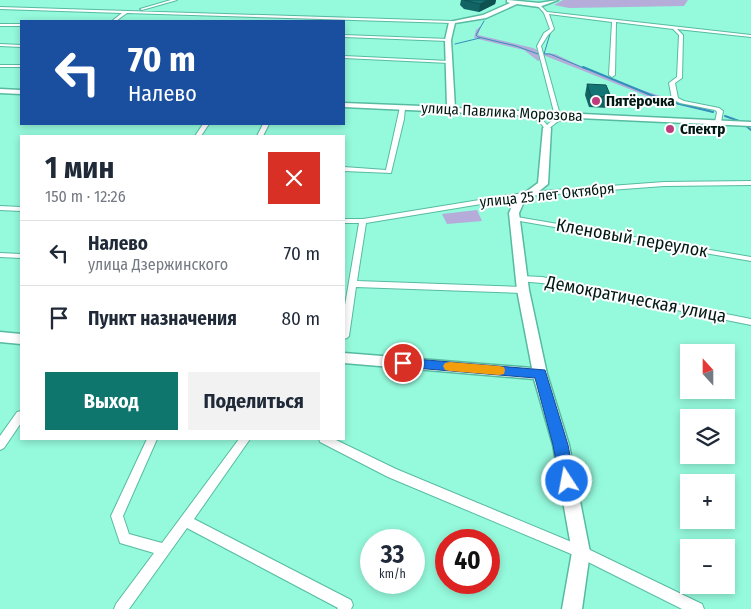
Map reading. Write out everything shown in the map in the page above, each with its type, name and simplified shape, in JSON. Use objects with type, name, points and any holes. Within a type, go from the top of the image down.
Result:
[{"type":"street","points":[[132,12],[176,0]]},
{"type":"street","points":[[504,0],[540,5],[553,1]]},
{"type":"street","points":[[0,8],[452,22],[484,17],[516,2]]},
{"type":"street","points":[[540,5],[546,13],[552,29],[546,34],[539,46],[557,115]]},
{"type":"street","points":[[115,20],[126,12]]},
{"type":"street","points":[[546,13],[751,36]]},
{"type":"street","points":[[281,20],[283,16]]},
{"type":"street","points":[[451,110],[448,40],[452,22]]},
{"type":"street","points":[[612,75],[614,22]]},
{"type":"street","points":[[0,25],[20,25]]},
{"type":"street","points":[[675,28],[681,35],[679,78],[672,83],[675,99],[720,111],[718,122]]},
{"type":"street","points":[[345,36],[448,40]]},
{"type":"street","points":[[0,45],[20,46]]},
{"type":"street","points":[[345,58],[449,62]]},
{"type":"street","points":[[0,66],[20,66]]},
{"type":"street","points":[[0,91],[20,91]]},
{"type":"street","name":"улица Павлика Морозова","points":[[345,105],[751,124]]},
{"type":"street","points":[[345,169],[389,172],[402,108]]},
{"type":"street","points":[[528,114],[541,120],[547,128],[543,184],[514,208],[514,218],[522,284],[540,374],[560,445],[580,552],[572,609]]},
{"type":"street","points":[[547,128],[555,121],[569,115]]},
{"type":"street","name":"улица 25 лет Октября","points":[[345,220],[363,221],[529,194],[664,184],[751,183]]},
{"type":"street","points":[[0,208],[20,209]]},
{"type":"street","name":"Кленовый переулок","points":[[514,218],[751,258]]},
{"type":"street","points":[[345,330],[363,221]]},
{"type":"street","points":[[0,255],[20,256]]},
{"type":"street","name":"Демократическая улица","points":[[522,284],[542,280],[751,322]]},
{"type":"street","points":[[353,284],[522,284]]},
{"type":"street","points":[[0,337],[20,339]]},
{"type":"street","points":[[345,358],[540,374]]},
{"type":"street","points":[[0,445],[20,416]]},
{"type":"street","points":[[152,440],[117,516],[124,539],[165,550]]},
{"type":"street","points":[[121,609],[244,440]]},
{"type":"street","points":[[326,440],[392,473],[580,552],[697,609]]},
{"type":"street","points":[[186,522],[346,606],[344,609]]},
{"type":"shaded area","points":[[563,0],[688,0],[684,6],[569,8],[554,5]]},
{"type":"shaded area","points":[[481,26],[478,35],[533,48],[537,50],[540,60],[538,61],[524,50],[474,38],[476,30]]},
{"type":"shaded area","points":[[544,53],[555,54],[629,85],[667,98],[706,108],[712,112],[657,100],[543,55]]},
{"type":"shaded area","points":[[477,210],[482,221],[447,224],[442,214]]},
{"type":"building","points":[[464,0],[488,0],[480,4]]},
{"type":"building","points":[[587,84],[606,85],[611,97],[591,96]]},
{"type":"waterway","points":[[484,21],[476,35],[478,37],[516,46],[538,54]]},
{"type":"waterway","points":[[544,54],[550,34]]},
{"type":"waterway","points":[[455,44],[480,38]]},
{"type":"waterway","points":[[544,54],[550,54],[586,69]]},
{"type":"waterway","points":[[583,67],[663,100],[713,112]]},
{"type":"waterway","points":[[725,116],[739,121]]},
{"type":"waterway","points":[[745,125],[751,130]]},
{"type":"slow traffic","points":[[450,366],[499,370]]},
{"type":"place","name":"Пятёрочка","points":[[596,101]]},
{"type":"place","name":"Спектр","points":[[670,129]]},
{"type":"route","points":[[403,363],[540,374],[560,445],[567,481]]}]
